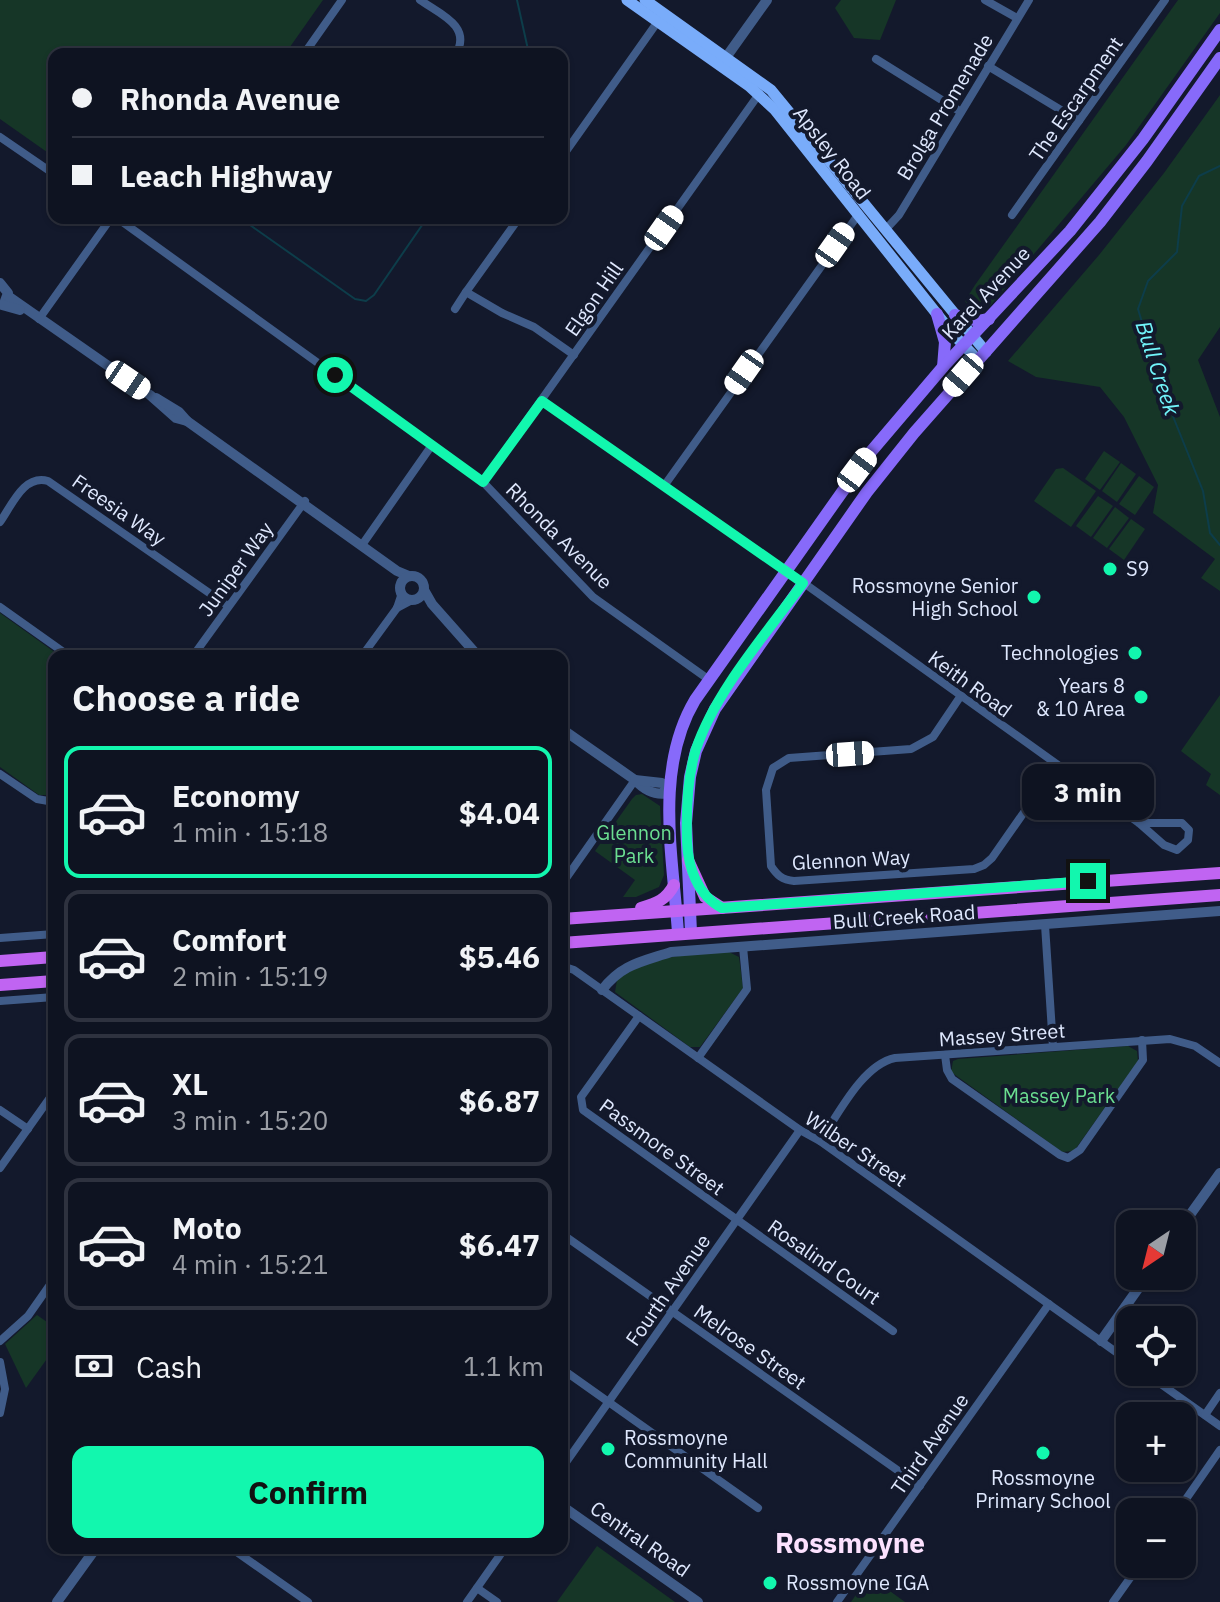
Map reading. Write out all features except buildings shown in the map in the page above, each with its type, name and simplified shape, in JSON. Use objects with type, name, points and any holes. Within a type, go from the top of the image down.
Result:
[{"type":"highway","points":[[688,860],[705,897],[722,908]]},
{"type":"highway","points":[[568,919],[1220,873]]},
{"type":"highway","points":[[627,914],[661,901],[674,885]]},
{"type":"highway","points":[[568,943],[1220,895]]},
{"type":"highway","points":[[0,961],[48,957]]},
{"type":"highway","points":[[0,985],[48,981]]},
{"type":"main road","name":"Apsley Road","points":[[627,0],[759,80],[782,101],[955,315],[968,341]]},
{"type":"main road","name":"Apsley Road","points":[[645,0],[661,18]]},
{"type":"main road","name":"Karel Avenue","points":[[683,910],[674,885],[670,770],[681,727],[708,679],[869,454],[943,367],[1064,238],[1108,185],[1220,30]]},
{"type":"main road","name":"Karel Avenue","points":[[684,933],[688,860],[686,814],[690,777],[696,751],[715,709],[867,492],[914,433],[1116,202],[1220,58]]},
{"type":"main road","name":"Apsley Road","points":[[724,61],[784,120],[937,314],[982,356]]},
{"type":"main road","points":[[937,314],[945,342],[943,367]]},
{"type":"main road","points":[[955,315],[978,321],[989,319]]},
{"type":"main road","points":[[686,814],[669,793],[679,789],[690,777]]},
{"type":"street","points":[[308,48],[342,0]]},
{"type":"street","points":[[420,0],[453,23],[460,32],[462,43],[459,48]]},
{"type":"street","points":[[724,61],[767,0]]},
{"type":"street","points":[[985,0],[1017,18]]},
{"type":"street","name":"Brolga Promenade","points":[[886,229],[899,215],[1029,0]]},
{"type":"street","name":"The Escarpment","points":[[1012,215],[1165,0]]},
{"type":"street","points":[[568,149],[661,18]]},
{"type":"street","points":[[876,59],[961,112]]},
{"type":"street","points":[[988,66],[1079,121]]},
{"type":"street","name":"Elgon Hill","points":[[483,482],[759,94]]},
{"type":"street","points":[[0,137],[48,170]]},
{"type":"street","points":[[664,486],[858,215]]},
{"type":"street","points":[[34,316],[109,224]]},
{"type":"street","name":"Rhonda Avenue","points":[[122,224],[483,482],[593,597],[708,679]]},
{"type":"street","points":[[455,309],[515,224]]},
{"type":"street","points":[[0,283],[7,289],[3,302],[34,316],[150,395],[166,402],[187,421],[403,576],[414,595],[432,604],[473,650]]},
{"type":"street","points":[[466,292],[534,327],[574,355]]},
{"type":"street","name":"Keith Road","points":[[542,401],[803,583],[1139,823],[1170,849],[1181,848],[1188,840],[1189,830],[1182,823],[1139,823]]},
{"type":"street","points":[[362,545],[432,445]]},
{"type":"street","name":"Freesia Way","points":[[0,522],[28,483],[41,479],[48,481],[228,606]]},
{"type":"street","name":"Juniper Way","points":[[197,650],[304,503]]},
{"type":"street","points":[[366,650],[397,608],[414,595],[420,578],[403,576]]},
{"type":"street","points":[[0,607],[61,650]]},
{"type":"street","name":"Glennon Way","points":[[960,697],[933,737],[911,749],[789,758],[773,768],[766,790],[771,866],[777,875],[786,881],[794,881],[974,869],[992,858],[1057,765]]},
{"type":"street","points":[[568,733],[635,780],[662,783],[669,793]]},
{"type":"street","points":[[0,774],[37,799],[48,801]]},
{"type":"street","points":[[568,875],[635,780]]},
{"type":"street","name":"Bull Creek Road","points":[[602,990],[617,971],[671,952],[1220,911]]},
{"type":"street","points":[[1045,925],[1053,1047]]},
{"type":"street","points":[[0,938],[48,934]]},
{"type":"street","points":[[698,1058],[747,989],[743,947]]},
{"type":"street","name":"Wilber Street","points":[[568,970],[820,1141],[1116,1352]]},
{"type":"street","points":[[0,1001],[48,997]]},
{"type":"street","name":"Passmore Street","points":[[639,1016],[581,1097],[583,1110],[737,1220]]},
{"type":"street","points":[[945,1055],[952,1079],[1066,1158],[1073,1157],[1080,1150],[1143,1060],[1142,1040]]},
{"type":"street","name":"Massey Street","points":[[820,1141],[875,1066],[895,1058],[1142,1040],[1182,1041],[1220,1063]]},
{"type":"street","points":[[0,1168],[48,1101]]},
{"type":"street","points":[[0,1110],[28,1129]]},
{"type":"street","name":"Fourth Avenue","points":[[568,1459],[800,1130]]},
{"type":"street","points":[[1193,1210],[1220,1173]]},
{"type":"street","name":"Rosalind Court","points":[[737,1220],[893,1331]]},
{"type":"street","name":"Melrose Street","points":[[568,1238],[920,1486]]},
{"type":"street","points":[[0,1341],[28,1316],[48,1288]]},
{"type":"street","points":[[1101,1341],[1137,1290]]},
{"type":"street","name":"Third Avenue","points":[[837,1602],[1049,1304]]},
{"type":"street","points":[[0,1362],[5,1389],[0,1413]]},
{"type":"street","points":[[568,1373],[758,1508]]},
{"type":"street","points":[[1164,1386],[1220,1426]]},
{"type":"street","points":[[1205,1415],[1220,1393]]},
{"type":"street","points":[[1187,1498],[1220,1450]]},
{"type":"street","name":"Central Road","points":[[568,1510],[698,1602]]},
{"type":"street","points":[[57,1602],[92,1554]]},
{"type":"street","points":[[240,1554],[308,1602]]},
{"type":"street","points":[[467,1602],[501,1554]]},
{"type":"street","points":[[1113,1602],[1130,1578]]},
{"type":"street","points":[[477,1588],[497,1602]]},
{"type":"green space","points":[[0,0],[323,0],[289,48],[48,48],[48,153],[0,119]]},
{"type":"green space","points":[[841,0],[896,0],[880,40],[854,38],[835,8]]},
{"type":"green space","points":[[1178,0],[1220,0],[1220,13],[1126,145],[990,306],[970,308],[965,301],[975,285]]},
{"type":"green space","points":[[1220,95],[1220,327],[1198,360],[1220,417],[1220,591],[1201,578],[1215,559],[1153,513],[1158,485],[1124,417],[1100,387],[1036,377],[1008,361],[1099,255]]},
{"type":"green space","points":[[1104,451],[1120,462],[1100,490],[1085,479]]},
{"type":"green space","points":[[1121,463],[1136,474],[1117,502],[1102,491]]},
{"type":"green space","points":[[1063,468],[1096,491],[1071,527],[1034,501],[1056,469]]},
{"type":"green space","points":[[1139,476],[1154,487],[1135,515],[1119,504]]},
{"type":"green space","points":[[1098,496],[1113,506],[1091,537],[1076,526]]},
{"type":"green space","points":[[1115,507],[1129,518],[1107,548],[1093,538]]},
{"type":"green space","points":[[1131,519],[1145,529],[1124,560],[1109,549]]},
{"type":"green space","points":[[0,613],[52,650],[48,650],[48,795],[39,795],[0,767]]},
{"type":"green space","points":[[1220,695],[1220,795],[1206,785],[1211,774],[1181,751]]},
{"type":"green space","name":"Glennon Park","points":[[642,794],[660,806],[664,875],[659,887],[636,897],[623,897],[635,880],[595,851],[632,799]]},
{"type":"green space","points":[[729,952],[739,957],[743,988],[700,1047],[690,1047],[615,992],[617,980],[641,965],[670,957]]},
{"type":"green space","name":"Massey Park","points":[[1128,1046],[1137,1051],[1138,1061],[1074,1151],[1062,1152],[951,1072],[953,1061],[958,1059]]},
{"type":"green space","points":[[37,1315],[48,1323],[48,1357],[26,1388],[5,1344]]},
{"type":"green space","points":[[597,1546],[675,1602],[557,1602]]},
{"type":"green space","points":[[869,1576],[905,1602],[851,1602]]},
{"type":"waterway","points":[[517,0],[528,48]]},
{"type":"waterway","name":"Bull Creek","points":[[1220,166],[1199,176],[1182,206],[1177,252],[1148,281],[1138,309],[1162,389],[1203,491],[1210,533],[1220,545]]},
{"type":"waterway","points":[[249,224],[355,299],[366,301],[374,295],[423,224]]},
{"type":"place","name":"S9","points":[[1110,569]]},
{"type":"place","name":"Rossmoyne Senior High School","points":[[1034,597]]},
{"type":"place","name":"Technologies","points":[[1135,653]]},
{"type":"place","name":"Years 8 & 10 Area","points":[[1141,697]]},
{"type":"place","name":"Rossmoyne Community Hall","points":[[608,1449]]},
{"type":"place","name":"Rossmoyne Primary School","points":[[1043,1453]]},
{"type":"place","name":"Rossmoyne IGA","points":[[770,1583]]},
{"type":"district","name":"Rossmoyne","points":[[850,1543]]},
{"type":"route","points":[[335,375],[483,482],[542,401],[803,583],[715,709],[696,751],[686,814],[688,860],[705,897],[712,903],[722,908],[1088,881]]}]
